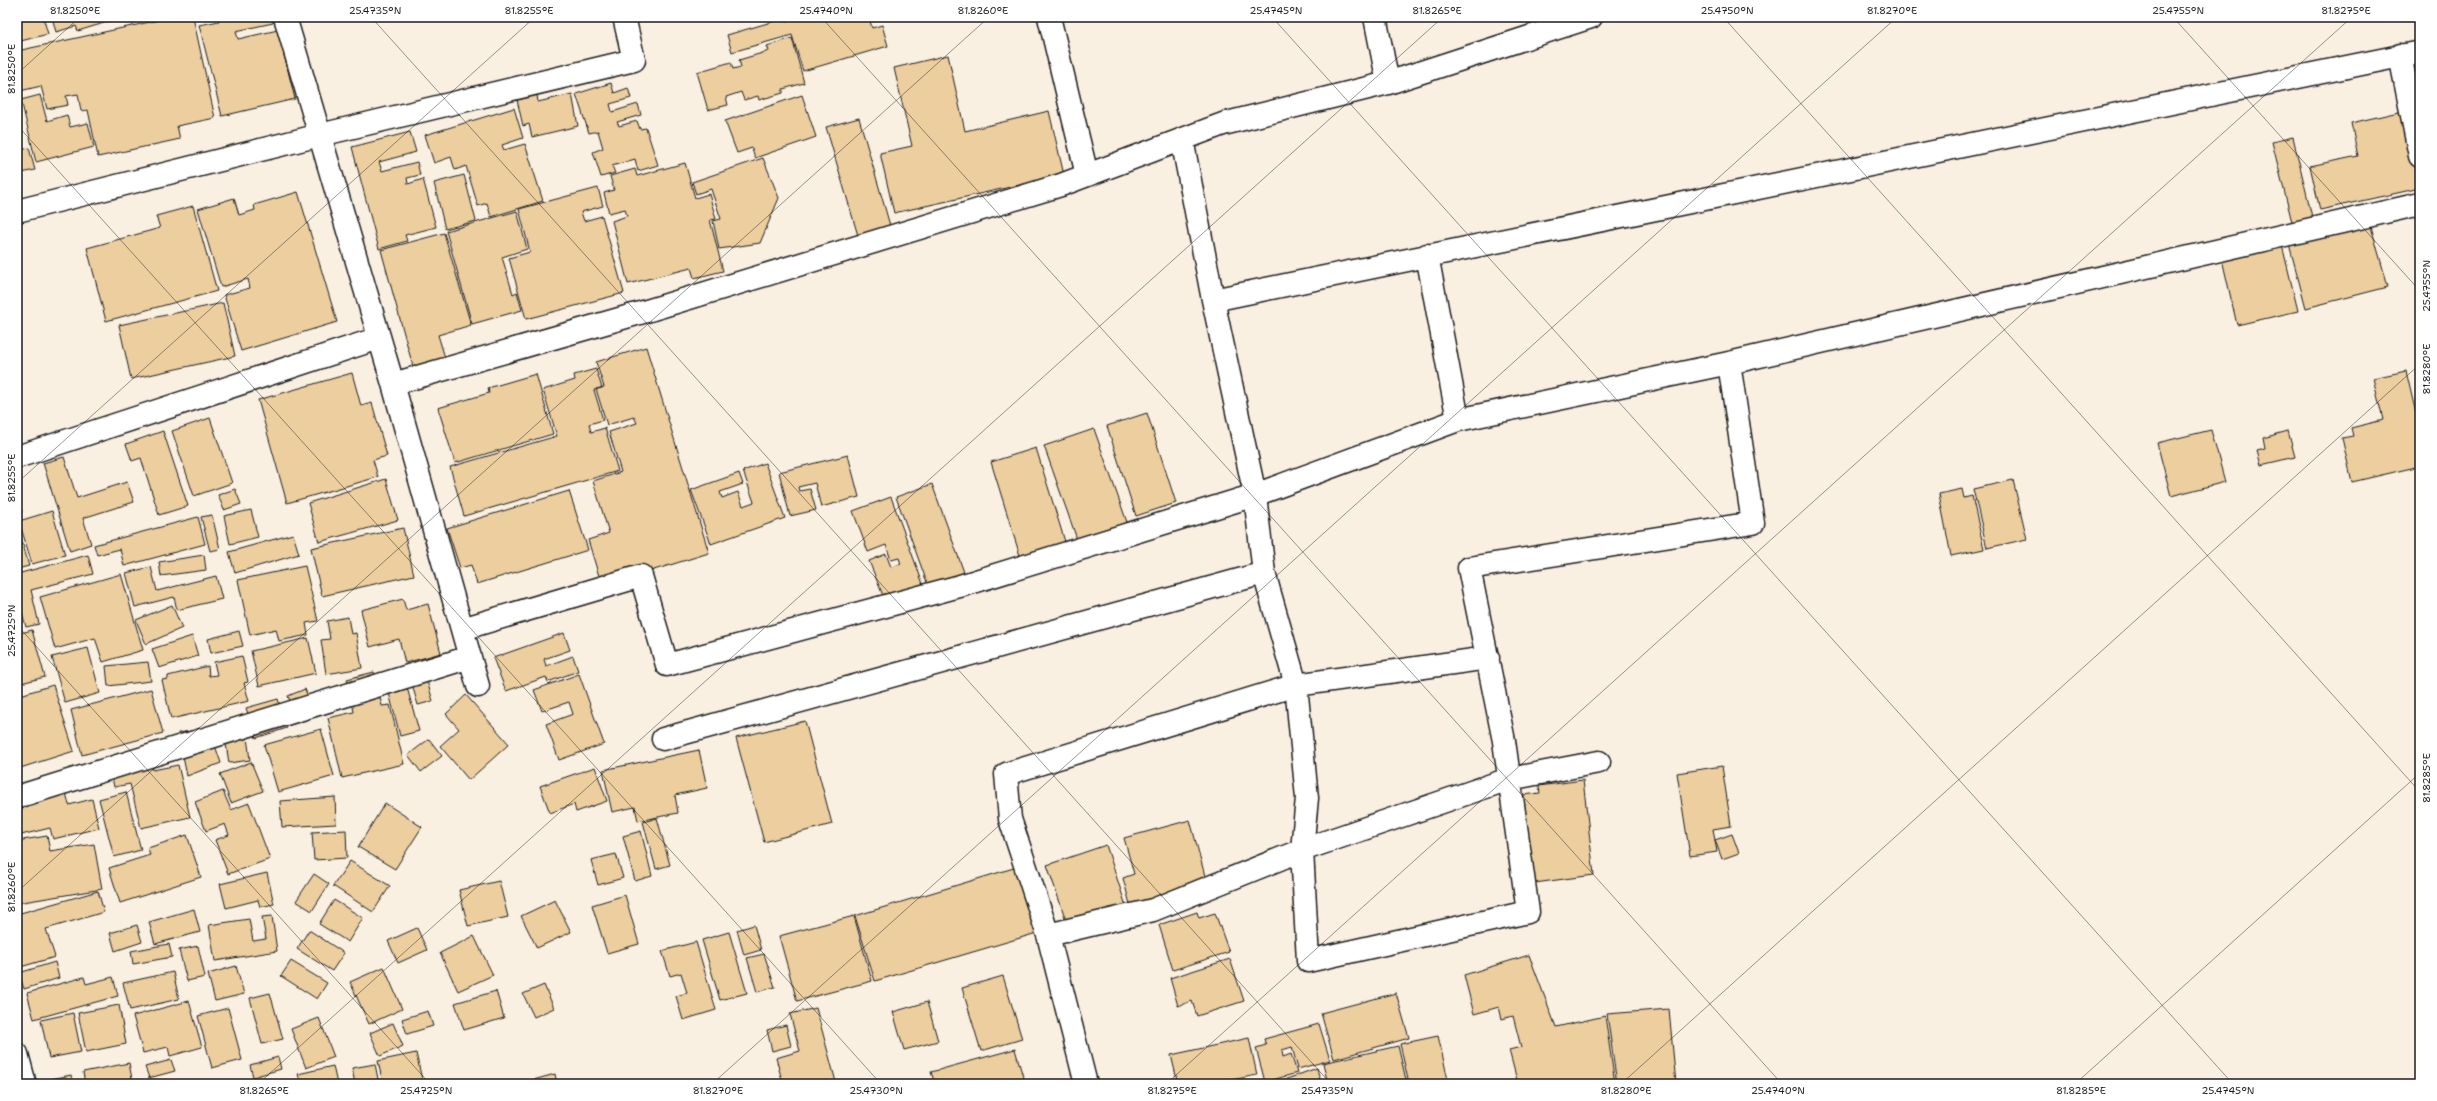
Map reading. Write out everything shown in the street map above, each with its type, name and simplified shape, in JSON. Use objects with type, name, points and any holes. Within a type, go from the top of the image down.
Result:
[{"type":"street","points":[[285,17],[393,384],[478,686]]},
{"type":"street","points":[[17,212],[320,135],[634,60],[624,17]]},
{"type":"street","points":[[1050,17],[1087,175]]},
{"type":"street","points":[[1375,17],[1388,83]]},
{"type":"street","points":[[393,384],[640,313],[1087,175],[1223,124],[1388,83],[1591,17]]},
{"type":"street","points":[[1213,300],[2410,53],[2420,156]]},
{"type":"street","points":[[1182,139],[1213,300],[1255,495],[1264,573],[1296,685],[1307,798],[1302,850],[1308,961],[1528,912],[1504,740],[1469,568],[1754,523],[1729,363]]},
{"type":"street","points":[[462,629],[641,576],[667,665],[960,586],[1255,495],[1458,420],[1729,363],[2420,204]]},
{"type":"street","points":[[1427,255],[1458,420]]},
{"type":"street","points":[[19,450],[379,338]]},
{"type":"street","points":[[663,739],[1264,573]]},
{"type":"street","points":[[17,797],[470,657]]},
{"type":"street","points":[[1086,1084],[1048,935],[1010,819],[1006,774],[1296,685],[1488,658]]},
{"type":"street","points":[[1048,935],[1153,910],[1302,850],[1510,779],[1598,762]]},
{"type":"street","points":[[17,1054],[25,1084]]},
{"type":"building","points":[[17,17],[43,17],[48,34],[17,42]]},
{"type":"building","points":[[52,17],[102,17],[104,23],[78,31],[76,26],[56,32]]},
{"type":"building","points":[[104,17],[127,17],[105,22]]},
{"type":"building","points":[[173,17],[193,17],[215,118],[177,126],[180,139],[98,157],[88,110],[81,111],[78,94],[66,96],[68,105],[47,109],[41,86],[20,91],[17,77],[17,51]]},
{"type":"building","points":[[218,17],[272,17],[273,23],[236,31],[238,39],[278,30],[295,99],[222,116],[199,25],[219,21]]},
{"type":"building","points":[[800,17],[869,17],[872,28],[882,25],[888,46],[803,71],[792,35],[732,52],[727,35],[785,18],[786,21]]},
{"type":"building","points":[[792,38],[804,83],[783,89],[783,93],[759,100],[758,96],[744,100],[741,92],[726,97],[728,105],[708,110],[697,72],[731,62],[733,69],[741,67],[739,60],[769,51],[767,46]]},
{"type":"building","points":[[948,55],[965,131],[1049,111],[1064,175],[894,213],[880,153],[912,146],[894,68]]},
{"type":"building","points":[[611,83],[614,93],[628,88],[631,98],[610,104],[612,112],[638,104],[641,115],[617,122],[619,126],[637,121],[640,129],[646,128],[658,165],[638,171],[635,159],[612,166],[615,173],[601,177],[593,152],[603,148],[598,131],[589,133],[576,94]]},
{"type":"building","points":[[572,94],[578,126],[532,137],[529,124],[523,126],[517,100],[537,95],[538,102]]},
{"type":"building","points":[[40,95],[47,121],[67,115],[70,127],[88,123],[94,147],[36,162],[21,100]]},
{"type":"building","points":[[802,95],[816,137],[755,158],[752,148],[737,153],[725,121]]},
{"type":"building","points":[[514,108],[523,138],[502,145],[504,150],[525,144],[543,201],[491,217],[487,203],[478,206],[466,166],[455,170],[451,157],[434,163],[425,135]]},
{"type":"building","points":[[2403,111],[2420,188],[2320,210],[2310,166],[2358,156],[2351,123]]},
{"type":"building","points":[[859,118],[891,229],[859,239],[826,127]]},
{"type":"building","points":[[410,132],[416,152],[379,162],[382,171],[417,162],[420,175],[407,178],[408,184],[423,179],[436,227],[405,235],[407,241],[379,249],[352,147]]},
{"type":"building","points":[[2293,137],[2313,221],[2293,226],[2272,142]]},
{"type":"building","points":[[29,148],[35,170],[17,174],[17,151]]},
{"type":"building","points":[[763,158],[779,198],[760,243],[719,249],[713,221],[721,219],[711,189],[696,194],[692,182]]},
{"type":"building","points":[[685,163],[695,198],[709,194],[716,219],[710,220],[723,271],[694,278],[691,268],[628,284],[612,221],[627,216],[625,209],[609,213],[604,193],[614,190],[610,176],[635,169],[637,176]]},
{"type":"building","points":[[464,175],[476,221],[445,229],[434,183]]},
{"type":"building","points":[[598,188],[603,206],[581,212],[584,221],[602,216],[624,293],[526,319],[509,258],[530,252],[519,209]]},
{"type":"building","points":[[298,192],[337,322],[241,351],[224,295],[250,288],[248,279],[221,287],[198,209],[234,198],[239,215],[255,210],[254,205]]},
{"type":"building","points":[[193,206],[217,291],[106,321],[87,248],[160,228],[156,216]]},
{"type":"building","points":[[517,211],[527,249],[502,257],[513,294],[517,292],[522,310],[472,324],[446,231]]},
{"type":"building","points":[[2370,223],[2388,287],[2306,308],[2289,244]]},
{"type":"building","points":[[444,233],[471,325],[438,335],[446,361],[414,370],[381,250]]},
{"type":"building","points":[[2282,245],[2298,311],[2237,325],[2222,259]]},
{"type":"building","points":[[223,303],[235,356],[131,379],[119,325]]},
{"type":"building","points":[[646,347],[709,553],[602,586],[588,540],[609,533],[593,481],[621,472],[609,432],[637,423],[634,417],[607,425],[596,389],[604,387],[596,362]]},
{"type":"building","points":[[596,369],[602,388],[594,390],[603,420],[589,424],[591,432],[605,428],[618,471],[464,516],[450,467],[557,436],[543,390],[575,380],[574,375]]},
{"type":"building","points":[[2406,371],[2420,431],[2420,466],[2352,482],[2342,438],[2353,436],[2351,428],[2383,420],[2373,378]]},
{"type":"building","points":[[352,373],[361,406],[372,403],[387,456],[373,460],[378,477],[287,503],[258,400]]},
{"type":"building","points":[[536,374],[553,434],[455,463],[438,408],[489,393],[488,388]]},
{"type":"building","points":[[1147,413],[1176,503],[1136,516],[1107,426]]},
{"type":"building","points":[[210,418],[232,483],[194,496],[172,431]]},
{"type":"building","points":[[1094,429],[1128,525],[1078,542],[1044,446]]},
{"type":"building","points":[[2211,430],[2225,482],[2171,496],[2157,443]]},
{"type":"building","points":[[163,431],[188,506],[159,515],[141,458],[132,461],[126,444]]},
{"type":"building","points":[[2288,431],[2295,457],[2261,465],[2257,451],[2265,449],[2263,438]]},
{"type":"building","points":[[1036,448],[1066,545],[1021,559],[991,462]]},
{"type":"building","points":[[848,455],[859,497],[821,507],[815,483],[798,487],[799,491],[810,489],[816,510],[790,516],[779,472]]},
{"type":"building","points":[[64,457],[77,498],[127,482],[134,502],[83,518],[91,544],[70,551],[43,463]]},
{"type":"building","points":[[765,463],[785,518],[711,544],[691,490],[739,473],[743,484],[720,492],[722,498],[738,492],[743,506],[754,502],[743,471]]},
{"type":"building","points":[[386,479],[398,520],[319,542],[308,503]]},
{"type":"building","points":[[2013,480],[2027,539],[1987,548],[1973,489]]},
{"type":"building","points":[[932,484],[965,575],[929,588],[896,497]]},
{"type":"building","points":[[235,489],[241,504],[224,510],[218,495]]},
{"type":"building","points":[[1962,489],[1964,498],[1972,496],[1984,549],[1951,556],[1939,494]]},
{"type":"building","points":[[569,491],[588,550],[477,584],[471,565],[460,568],[447,528]]},
{"type":"building","points":[[17,492],[22,512],[17,513]]},
{"type":"building","points":[[891,497],[923,584],[884,598],[869,561],[886,554],[891,567],[901,564],[899,558],[891,560],[886,545],[868,552],[853,511]]},
{"type":"building","points":[[251,510],[258,537],[230,544],[224,516]]},
{"type":"building","points":[[52,511],[65,555],[32,564],[19,521]]},
{"type":"building","points":[[212,515],[220,549],[210,551],[201,517]]},
{"type":"building","points":[[198,517],[205,544],[124,566],[120,549],[97,555],[94,545]]},
{"type":"building","points":[[17,524],[29,566],[17,569]]},
{"type":"building","points":[[403,528],[414,575],[322,596],[311,548]]},
{"type":"building","points":[[293,534],[299,554],[235,573],[229,552]]},
{"type":"building","points":[[88,555],[93,574],[31,590],[39,624],[26,627],[17,593],[17,574]]},
{"type":"building","points":[[204,555],[206,570],[161,576],[159,562]]},
{"type":"building","points":[[305,566],[318,621],[306,623],[308,635],[279,641],[276,629],[250,635],[238,580]]},
{"type":"building","points":[[151,567],[157,591],[216,576],[222,599],[177,610],[174,597],[135,607],[126,573]]},
{"type":"building","points":[[121,574],[143,650],[103,662],[95,638],[55,649],[40,597]]},
{"type":"building","points":[[403,599],[406,610],[428,604],[441,653],[405,663],[399,639],[370,647],[361,610]]},
{"type":"building","points":[[172,605],[182,628],[146,644],[136,620]]},
{"type":"building","points":[[17,608],[21,624],[17,625]]},
{"type":"building","points":[[348,617],[351,634],[356,633],[362,668],[326,674],[321,640],[330,639],[327,621]]},
{"type":"building","points":[[32,630],[45,677],[17,684],[17,634]]},
{"type":"building","points":[[239,631],[243,646],[211,653],[208,639]]},
{"type":"building","points":[[564,633],[570,650],[544,659],[546,666],[573,656],[578,671],[548,682],[546,677],[506,691],[493,658]]},
{"type":"building","points":[[192,636],[198,656],[159,668],[152,649]]},
{"type":"building","points":[[308,638],[316,673],[259,686],[251,651]]},
{"type":"building","points":[[88,648],[100,693],[65,703],[52,657]]},
{"type":"building","points":[[242,656],[248,682],[244,683],[249,701],[171,719],[162,680],[168,679],[168,676],[208,666],[209,676],[217,675],[214,662]]},
{"type":"building","points":[[148,662],[151,681],[108,686],[106,666]]},
{"type":"building","points":[[424,671],[433,701],[418,705],[409,674]]},
{"type":"building","points":[[374,672],[382,706],[390,705],[404,764],[342,778],[328,718],[354,712],[347,679]]},
{"type":"building","points":[[403,673],[419,731],[400,736],[385,677]]},
{"type":"building","points":[[579,674],[604,744],[559,760],[546,724],[573,714],[569,702],[542,711],[534,690]]},
{"type":"building","points":[[53,685],[74,751],[17,769],[17,696]]},
{"type":"building","points":[[151,689],[163,733],[82,755],[71,710]]},
{"type":"building","points":[[305,689],[314,713],[297,719],[288,696]]},
{"type":"building","points":[[466,695],[509,744],[469,780],[440,746],[459,729],[446,714]]},
{"type":"building","points":[[278,699],[287,728],[256,738],[246,708]]},
{"type":"building","points":[[805,721],[832,824],[764,842],[736,738]]},
{"type":"building","points":[[245,722],[250,760],[229,763],[223,725]]},
{"type":"building","points":[[209,728],[221,763],[187,776],[178,733]]},
{"type":"building","points":[[321,729],[334,776],[278,792],[264,745]]},
{"type":"building","points":[[429,739],[442,756],[421,772],[408,755]]},
{"type":"building","points":[[699,750],[707,788],[675,795],[678,813],[638,821],[635,807],[612,812],[603,770]]},
{"type":"building","points":[[149,755],[153,770],[178,765],[190,817],[141,828],[130,784],[114,787],[109,763]]},
{"type":"building","points":[[251,762],[263,791],[231,803],[220,774]]},
{"type":"building","points":[[1722,766],[1731,826],[1713,829],[1717,852],[1690,856],[1677,773]]},
{"type":"building","points":[[595,767],[607,801],[576,812],[574,804],[550,813],[540,786]]},
{"type":"building","points":[[62,776],[69,805],[92,799],[99,828],[53,839],[50,828],[17,836],[17,798]]},
{"type":"building","points":[[1583,780],[1594,875],[1527,884],[1515,796],[1540,793],[1539,786]]},
{"type":"building","points":[[223,791],[231,810],[249,803],[270,859],[228,874],[215,840],[229,835],[225,824],[206,831],[195,802]]},
{"type":"building","points":[[126,792],[141,850],[114,857],[99,799]]},
{"type":"building","points":[[335,797],[336,824],[282,827],[280,801]]},
{"type":"building","points":[[385,803],[422,827],[395,869],[358,847]]},
{"type":"building","points":[[657,818],[670,865],[656,869],[643,822]]},
{"type":"building","points":[[1190,820],[1208,887],[1131,908],[1123,878],[1134,874],[1124,838]]},
{"type":"building","points":[[346,830],[347,858],[314,860],[312,832]]},
{"type":"building","points":[[641,831],[652,876],[635,881],[623,836]]},
{"type":"building","points":[[1732,834],[1739,853],[1722,859],[1715,840]]},
{"type":"building","points":[[187,835],[201,877],[120,903],[109,868],[150,855],[148,848]]},
{"type":"building","points":[[47,836],[50,851],[94,844],[102,889],[17,903],[17,841]]},
{"type":"building","points":[[1106,845],[1126,906],[1068,926],[1047,865]]},
{"type":"building","points":[[616,854],[623,878],[598,885],[591,860]]},
{"type":"building","points":[[350,861],[390,886],[373,912],[333,886]]},
{"type":"building","points":[[1017,867],[1037,933],[875,981],[855,916]]},
{"type":"building","points":[[267,873],[274,904],[260,907],[258,900],[226,908],[220,884]]},
{"type":"building","points":[[314,874],[329,884],[312,911],[296,901]]},
{"type":"building","points":[[499,881],[508,917],[468,926],[459,890]]},
{"type":"building","points":[[98,891],[104,912],[46,929],[55,957],[17,968],[17,914]]},
{"type":"building","points":[[625,895],[639,944],[607,953],[592,905]]},
{"type":"building","points":[[334,900],[363,918],[348,942],[319,924]]},
{"type":"building","points":[[555,900],[571,932],[537,948],[521,916]]},
{"type":"building","points":[[194,909],[200,932],[155,944],[149,922]]},
{"type":"building","points":[[1197,912],[1199,918],[1215,913],[1229,952],[1173,970],[1159,925]]},
{"type":"building","points":[[272,916],[277,951],[215,961],[209,925],[249,919],[253,941],[266,939],[262,917]]},
{"type":"building","points":[[854,916],[872,981],[797,1001],[779,936]]},
{"type":"building","points":[[137,925],[142,942],[115,951],[110,933]]},
{"type":"building","points":[[754,925],[761,950],[744,955],[737,930]]},
{"type":"building","points":[[417,928],[427,950],[398,963],[388,941]]},
{"type":"building","points":[[309,930],[344,953],[332,971],[297,949]]},
{"type":"building","points":[[729,932],[747,993],[720,1000],[702,940]]},
{"type":"building","points":[[474,936],[493,975],[458,991],[440,953]]},
{"type":"building","points":[[696,942],[716,1010],[683,1020],[676,996],[687,993],[681,973],[670,976],[662,951]]},
{"type":"building","points":[[169,944],[172,957],[133,964],[131,951]]},
{"type":"building","points":[[198,946],[205,977],[187,981],[179,950]]},
{"type":"building","points":[[764,954],[775,987],[757,992],[747,958]]},
{"type":"building","points":[[1529,955],[1556,1027],[1605,1016],[1615,1084],[1518,1084],[1509,1050],[1521,1047],[1513,1016],[1502,1019],[1499,1007],[1474,1014],[1464,975]]},
{"type":"building","points":[[1230,959],[1244,1001],[1197,1016],[1192,1001],[1178,1006],[1170,978]]},
{"type":"building","points":[[291,961],[327,983],[317,999],[281,976]]},
{"type":"building","points":[[55,962],[59,978],[24,989],[19,973]]},
{"type":"building","points":[[236,966],[244,994],[215,1001],[208,974]]},
{"type":"building","points":[[384,967],[402,1009],[369,1024],[350,982]]},
{"type":"building","points":[[173,972],[179,999],[130,1010],[123,983]]},
{"type":"building","points":[[1003,976],[1022,1039],[981,1051],[962,988]]},
{"type":"building","points":[[84,977],[86,984],[113,977],[118,996],[34,1019],[27,993]]},
{"type":"building","points":[[544,985],[554,1008],[534,1017],[523,994]]},
{"type":"building","points":[[496,991],[504,1018],[464,1030],[455,1003]]},
{"type":"building","points":[[270,993],[283,1039],[262,1044],[250,998]]},
{"type":"building","points":[[1396,993],[1409,1038],[1334,1059],[1321,1013]]},
{"type":"building","points":[[189,1001],[202,1047],[170,1056],[168,1047],[143,1053],[133,1016]]},
{"type":"building","points":[[927,1002],[938,1041],[904,1050],[893,1012]]},
{"type":"building","points":[[119,1005],[126,1044],[86,1052],[78,1013]]},
{"type":"building","points":[[228,1008],[242,1060],[212,1068],[198,1016]]},
{"type":"building","points":[[816,1008],[836,1082],[829,1084],[783,1084],[776,1058],[800,1051],[790,1014]]},
{"type":"building","points":[[1669,1009],[1676,1084],[1617,1084],[1607,1014]]},
{"type":"building","points":[[428,1011],[433,1026],[407,1034],[402,1019]]},
{"type":"building","points":[[73,1013],[81,1052],[49,1058],[41,1020]]},
{"type":"building","points":[[319,1018],[334,1057],[306,1068],[291,1029]]},
{"type":"building","points":[[393,1023],[403,1046],[380,1056],[370,1033]]},
{"type":"building","points":[[1319,1024],[1330,1060],[1298,1069],[1292,1047],[1282,1050],[1283,1057],[1291,1054],[1297,1073],[1265,1082],[1256,1048],[1266,1045],[1264,1039]]},
{"type":"building","points":[[786,1025],[791,1046],[772,1051],[767,1030]]},
{"type":"building","points":[[1438,1036],[1449,1084],[1409,1084],[1400,1044]]},
{"type":"building","points":[[1249,1038],[1257,1075],[1231,1080],[1231,1084],[1178,1084],[1171,1055]]},
{"type":"building","points":[[1398,1046],[1407,1084],[1328,1084],[1323,1063]]},
{"type":"building","points":[[1015,1049],[1025,1084],[935,1084],[931,1072]]},
{"type":"building","points":[[416,1053],[423,1084],[383,1084],[378,1061]]},
{"type":"building","points":[[278,1057],[281,1069],[253,1077],[250,1065]]},
{"type":"building","points":[[171,1060],[175,1071],[149,1078],[145,1067]]},
{"type":"building","points":[[129,1063],[133,1084],[85,1084],[83,1072]]},
{"type":"building","points":[[375,1064],[379,1084],[355,1084],[352,1068]]},
{"type":"building","points":[[333,1066],[337,1084],[301,1084],[298,1074]]},
{"type":"building","points":[[1317,1068],[1321,1084],[1273,1084]]},
{"type":"building","points":[[555,1074],[557,1084],[526,1084],[526,1082]]},
{"type":"building","points":[[71,1075],[73,1084],[47,1084],[46,1080]]}]
